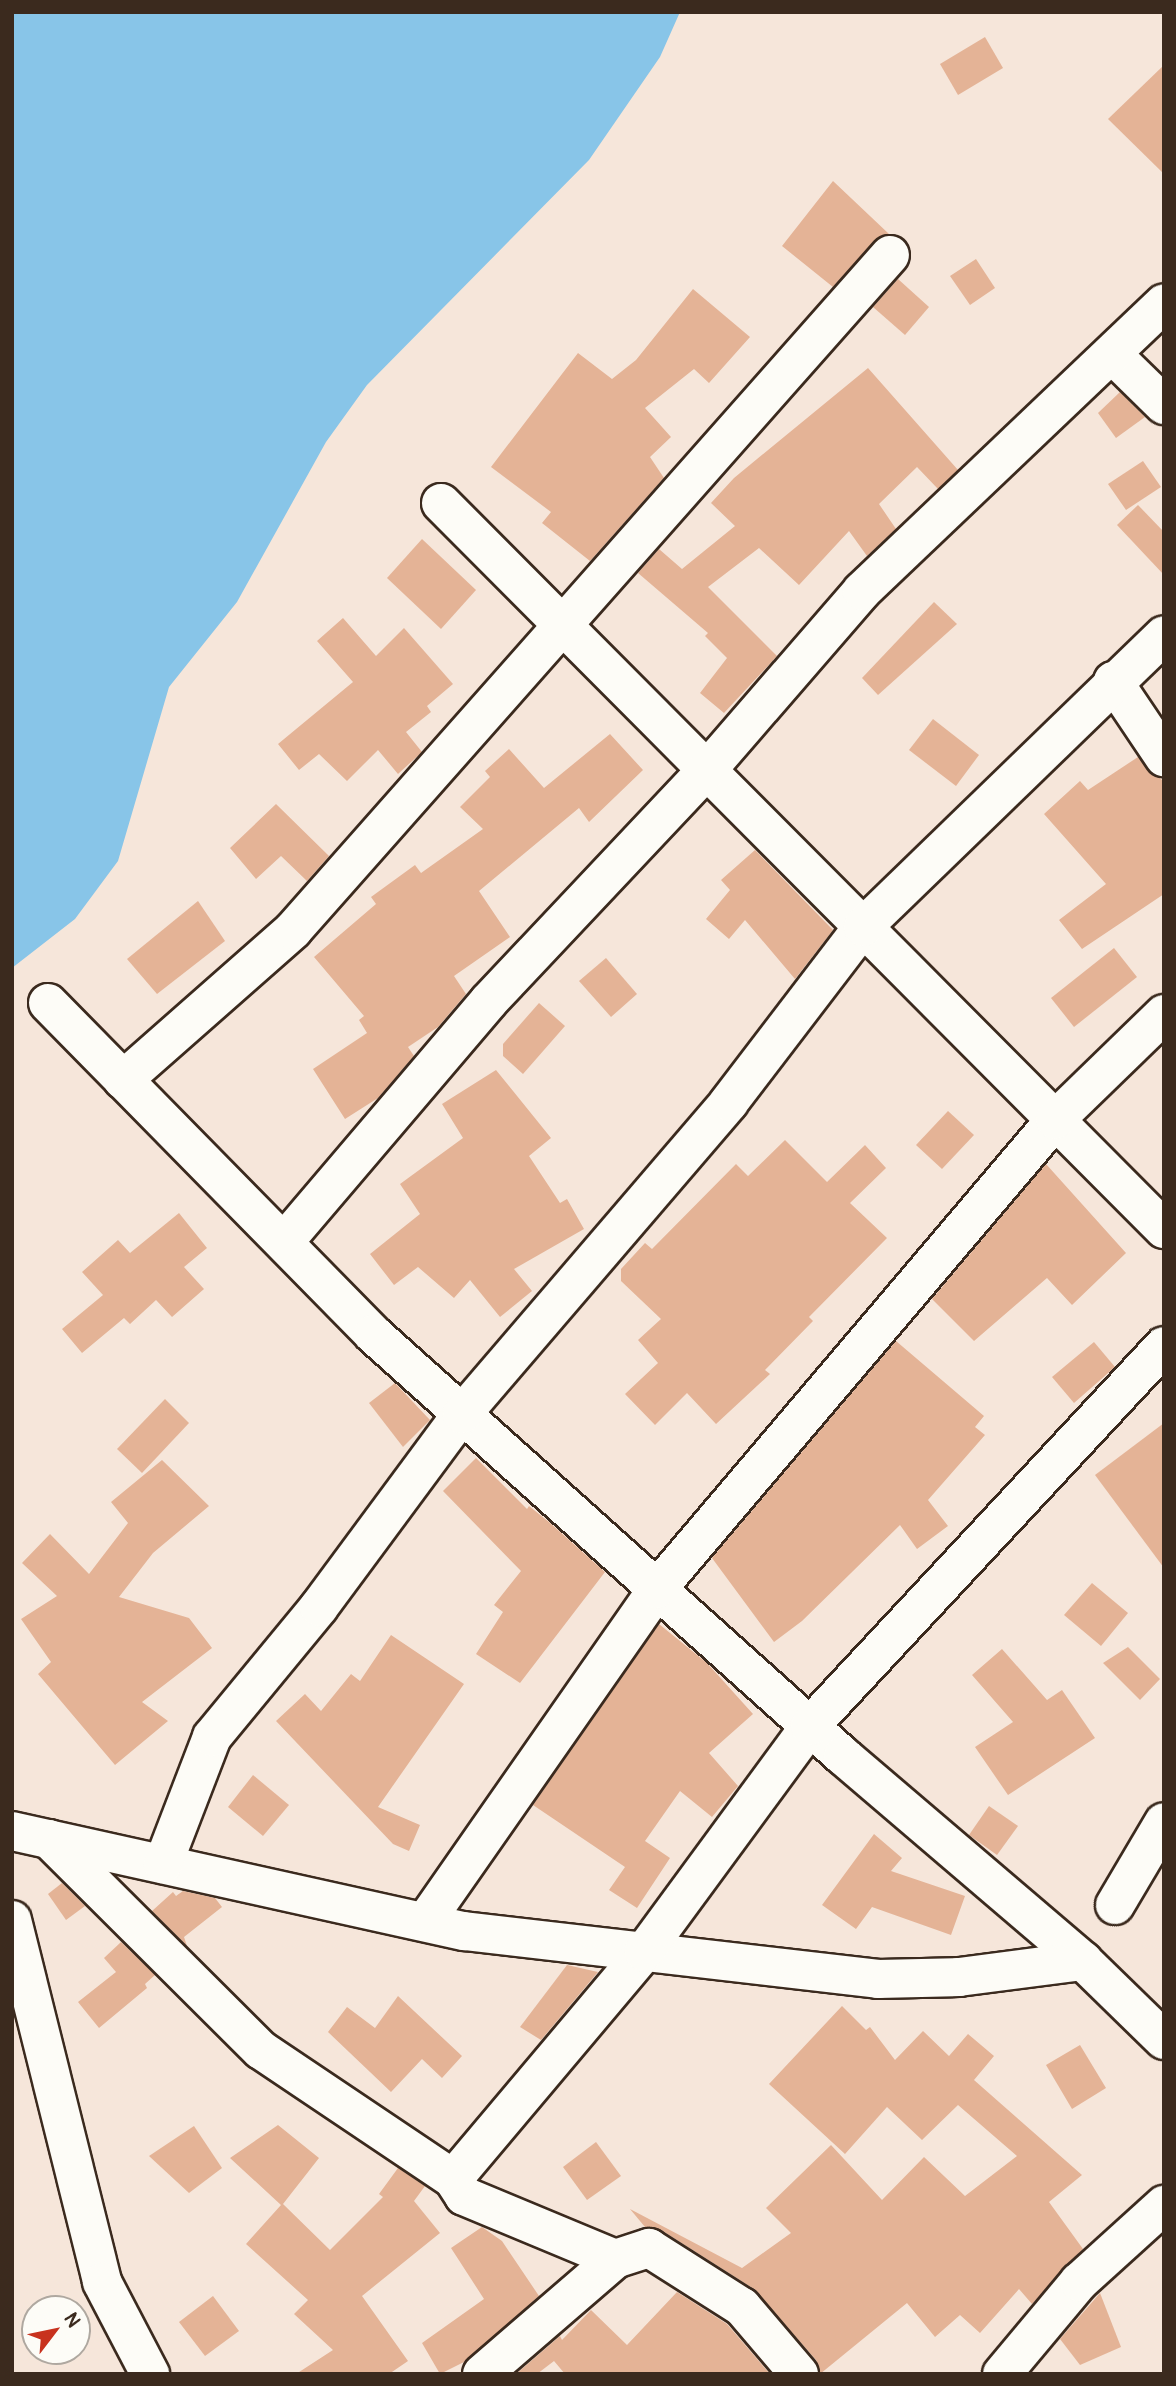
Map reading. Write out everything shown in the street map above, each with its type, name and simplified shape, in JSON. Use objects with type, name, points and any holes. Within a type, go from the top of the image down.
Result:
[{"type":"street","points":[[123,1080],[293,930],[890,255]]},
{"type":"street","points":[[284,1242],[489,1000],[707,770],[862,591],[1164,303]]},
{"type":"street","points":[[1112,354],[1164,405]]},
{"type":"street","points":[[442,503],[1164,1229]]},
{"type":"street","points":[[163,1864],[212,1737],[318,1607],[462,1414],[729,1102],[863,927],[1164,635]]},
{"type":"street","points":[[1114,681],[1164,757]]},
{"type":"street","points":[[48,1003],[373,1334],[810,1726],[1083,1961],[1164,2040]]},
{"type":"street","points":[[425,1922],[657,1589],[1055,1120],[1164,1014]]},
{"type":"street","points":[[453,2179],[644,1952],[810,1726],[1164,1346]]},
{"type":"street","points":[[1115,1905],[1164,1822]]},
{"type":"street","points":[[12,1831],[425,1922],[644,1952],[878,1979],[959,1976],[1083,1961]]},
{"type":"street","points":[[49,1839],[261,2050],[453,2179],[464,2196],[615,2259]]},
{"type":"street","points":[[12,1920],[102,2282],[150,2374]]},
{"type":"street","points":[[1002,2374],[1079,2282],[1164,2205]]},
{"type":"street","points":[[482,2374],[615,2259],[649,2248],[703,2279],[742,2307],[799,2374]]},
{"type":"water","points":[[12,12],[680,12],[660,57],[589,160],[367,385],[326,442],[237,602],[169,687],[118,861],[75,919],[12,968]]},
{"type":"building","points":[[985,37],[1003,68],[958,95],[940,64]]},
{"type":"building","points":[[1164,65],[1164,174],[1108,119]]},
{"type":"building","points":[[833,181],[889,234],[874,241],[833,287],[782,246]]},
{"type":"building","points":[[976,259],[995,288],[970,305],[950,276]]},
{"type":"building","points":[[898,279],[929,307],[905,335],[873,307]]},
{"type":"building","points":[[693,289],[750,337],[709,383],[694,369],[645,408],[671,437],[650,457],[664,478],[590,561],[542,523],[551,512],[491,467],[578,353],[612,379],[636,360]]},
{"type":"building","points":[[868,368],[958,470],[938,489],[917,467],[879,504],[896,529],[867,556],[849,531],[799,585],[759,548],[708,587],[777,656],[724,713],[700,693],[727,658],[705,636],[708,633],[638,573],[659,549],[682,569],[735,526],[711,503],[734,478]]},
{"type":"building","points":[[1120,392],[1145,417],[1116,438],[1098,413]]},
{"type":"building","points":[[1143,461],[1161,487],[1126,510],[1108,484]]},
{"type":"building","points":[[1138,505],[1164,532],[1164,575],[1117,525]]},
{"type":"building","points":[[422,539],[476,590],[441,629],[387,578]]},
{"type":"building","points":[[934,602],[957,624],[878,695],[862,678]]},
{"type":"building","points":[[343,618],[376,656],[404,628],[453,684],[427,706],[431,712],[406,732],[422,752],[398,774],[378,750],[347,781],[319,754],[299,770],[278,744],[353,682],[317,641]]},
{"type":"building","points":[[933,719],[979,755],[956,786],[909,750]]},
{"type":"building","points":[[610,734],[643,770],[589,822],[579,808],[479,891],[510,937],[454,976],[466,994],[438,1027],[408,1047],[414,1056],[378,1098],[345,1119],[313,1069],[367,1033],[359,1020],[364,1016],[314,957],[376,904],[371,897],[415,865],[421,873],[483,829],[460,807],[490,777],[485,771],[509,749],[544,788]]},
{"type":"building","points":[[1138,757],[1164,782],[1164,894],[1082,949],[1059,920],[1106,884],[1044,814],[1080,781],[1088,790]]},
{"type":"building","points":[[276,804],[329,856],[307,881],[281,856],[256,879],[230,848]]},
{"type":"building","points":[[755,850],[833,930],[795,979],[745,920],[729,939],[706,919],[730,890],[721,880]]},
{"type":"building","points":[[198,901],[225,941],[157,994],[127,959]]},
{"type":"building","points":[[1114,948],[1137,977],[1074,1027],[1051,998]]},
{"type":"building","points":[[606,958],[637,994],[611,1017],[579,981]]},
{"type":"building","points":[[539,1003],[565,1026],[523,1074],[503,1056],[503,1044]]},
{"type":"building","points":[[496,1070],[551,1138],[529,1156],[560,1203],[567,1199],[584,1229],[514,1269],[532,1291],[500,1317],[470,1280],[454,1298],[418,1267],[394,1285],[370,1254],[420,1214],[400,1184],[463,1138],[442,1104]]},
{"type":"building","points":[[948,1111],[974,1135],[942,1169],[916,1145]]},
{"type":"building","points":[[785,1140],[827,1182],[865,1145],[886,1168],[850,1203],[887,1238],[809,1317],[813,1321],[765,1370],[770,1374],[716,1424],[687,1393],[655,1425],[625,1394],[658,1363],[638,1340],[661,1319],[621,1281],[621,1269],[645,1243],[652,1249],[736,1164],[748,1176]]},
{"type":"building","points":[[1046,1164],[1126,1253],[1072,1305],[1047,1278],[974,1341],[932,1299]]},
{"type":"building","points":[[179,1213],[207,1248],[184,1267],[204,1289],[172,1317],[156,1300],[130,1324],[124,1318],[82,1353],[62,1329],[103,1295],[82,1272],[118,1240],[130,1253]]},
{"type":"building","points":[[896,1341],[984,1416],[975,1427],[985,1435],[928,1500],[948,1526],[917,1549],[900,1525],[802,1621],[774,1642],[712,1558]]},
{"type":"building","points":[[1094,1342],[1115,1367],[1074,1403],[1052,1377]]},
{"type":"building","points":[[395,1383],[430,1420],[403,1447],[369,1403]]},
{"type":"building","points":[[165,1399],[189,1423],[142,1473],[117,1449]]},
{"type":"building","points":[[1164,1423],[1164,1568],[1095,1475]]},
{"type":"building","points":[[476,1458],[527,1509],[529,1506],[549,1522],[605,1572],[520,1683],[476,1654],[503,1612],[494,1605],[521,1571],[443,1491]]},
{"type":"building","points":[[162,1460],[209,1506],[153,1553],[119,1597],[189,1618],[212,1648],[142,1702],[168,1721],[115,1765],[38,1674],[51,1662],[21,1619],[57,1596],[22,1563],[50,1534],[89,1574],[128,1523],[111,1502]]},
{"type":"building","points":[[1092,1583],[1128,1613],[1101,1646],[1064,1615]]},
{"type":"building","points":[[659,1624],[707,1663],[753,1714],[709,1753],[738,1786],[712,1817],[680,1791],[645,1841],[670,1858],[637,1908],[609,1890],[625,1867],[533,1805]]},
{"type":"building","points":[[391,1635],[464,1684],[378,1807],[420,1825],[409,1851],[393,1844],[276,1721],[305,1694],[321,1711],[351,1674],[360,1681]]},
{"type":"building","points":[[1128,1647],[1160,1679],[1140,1700],[1103,1663]]},
{"type":"building","points":[[1002,1649],[1047,1700],[1062,1690],[1095,1738],[1008,1795],[975,1747],[1013,1722],[972,1675]]},
{"type":"building","points":[[253,1775],[289,1805],[263,1836],[228,1807]]},
{"type":"building","points":[[989,1806],[1018,1826],[997,1855],[969,1835]]},
{"type":"building","points":[[874,1834],[902,1858],[891,1871],[965,1896],[951,1935],[872,1907],[856,1929],[822,1905]]},
{"type":"building","points":[[62,1883],[85,1906],[66,1920],[48,1894]]},
{"type":"building","points":[[183,1891],[215,1898],[222,1907],[184,1937],[187,1946],[152,1911],[173,1892],[176,1896]]},
{"type":"building","points":[[121,1942],[155,1975],[145,1984],[147,1988],[99,2028],[78,2002],[116,1972],[104,1958]]},
{"type":"building","points":[[567,1965],[598,1972],[541,2040],[520,2027]]},
{"type":"building","points":[[398,1996],[462,2056],[442,2078],[422,2059],[391,2092],[328,2032],[347,2007],[375,2028]]},
{"type":"building","points":[[842,2006],[866,2030],[870,2027],[895,2060],[923,2031],[949,2056],[968,2034],[994,2056],[974,2080],[1082,2175],[1049,2202],[1083,2249],[1032,2304],[1019,2289],[980,2333],[960,2315],[935,2337],[907,2303],[820,2374],[816,2360],[754,2289],[661,2230],[645,2227],[630,2209],[742,2268],[791,2233],[766,2208],[831,2145],[882,2200],[924,2157],[965,2196],[1017,2156],[958,2105],[922,2140],[887,2107],[845,2154],[769,2084]]},
{"type":"building","points":[[1080,2045],[1106,2088],[1072,2109],[1046,2065]]},
{"type":"building","points":[[278,2125],[319,2158],[283,2204],[330,2250],[383,2197],[379,2194],[398,2168],[425,2186],[414,2201],[440,2233],[362,2296],[408,2361],[389,2374],[296,2374],[333,2350],[294,2314],[308,2300],[246,2244],[281,2205],[230,2158]]},
{"type":"building","points":[[194,2126],[222,2168],[189,2193],[149,2156]]},
{"type":"building","points":[[596,2142],[621,2176],[587,2200],[563,2167]]},
{"type":"building","points":[[482,2227],[502,2241],[539,2296],[466,2361],[440,2374],[422,2343],[484,2299],[451,2248]]},
{"type":"building","points":[[677,2292],[727,2324],[770,2374],[565,2374],[554,2361],[537,2374],[516,2374],[560,2336],[562,2340],[591,2310],[627,2345]]},
{"type":"building","points":[[1100,2293],[1121,2347],[1080,2365],[1060,2339]]},
{"type":"building","points":[[213,2296],[239,2331],[205,2356],[179,2322]]}]
